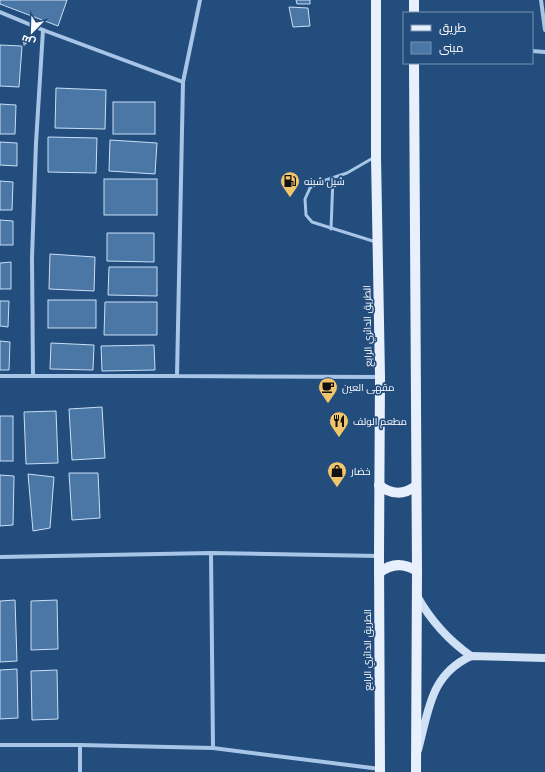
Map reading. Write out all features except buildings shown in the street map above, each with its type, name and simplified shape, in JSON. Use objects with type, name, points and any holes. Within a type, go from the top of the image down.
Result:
[{"type":"main road","name":"الطريق الدائري الرابع","points":[[376,0],[376,156],[380,378],[380,771]]},
{"type":"main road","points":[[414,0],[414,12]]},
{"type":"main road","points":[[414,64],[417,571],[416,772]]},
{"type":"main road","points":[[379,485],[388,491],[399,493],[405,492],[416,486]]},
{"type":"main road","points":[[379,573],[384,569],[398,565],[404,565],[417,571]]},
{"type":"street","points":[[177,376],[183,82],[200,0]]},
{"type":"street","points":[[541,0],[545,30]]},
{"type":"street","points":[[0,12],[43,30],[183,82]]},
{"type":"street","points":[[33,376],[32,250],[36,143],[43,30]]},
{"type":"street","points":[[533,51],[545,52]]},
{"type":"street","points":[[0,376],[380,378]]},
{"type":"street","points":[[211,552],[213,748]]},
{"type":"street","points":[[0,556],[211,552],[379,556]]},
{"type":"street","points":[[417,596],[438,628],[471,656]]},
{"type":"street","points":[[416,758],[430,703],[438,684],[451,668],[461,660],[471,656],[545,658]]},
{"type":"street","points":[[0,745],[213,748],[380,771]]},
{"type":"street","points":[[80,745],[80,772]]},
{"type":"lane","points":[[376,156],[352,170],[313,185],[307,193],[305,199],[306,215],[308,219],[316,224],[378,242]]},
{"type":"lane","points":[[331,228],[333,178]]},
{"type":"place","name":"شيل شبنه","points":[[290,198]]},
{"type":"place","name":"مقهى العين","points":[[328,404]]},
{"type":"place","name":"مطعم الولف","points":[[339,438]]},
{"type":"place","name":"خضار","points":[[337,488]]}]
